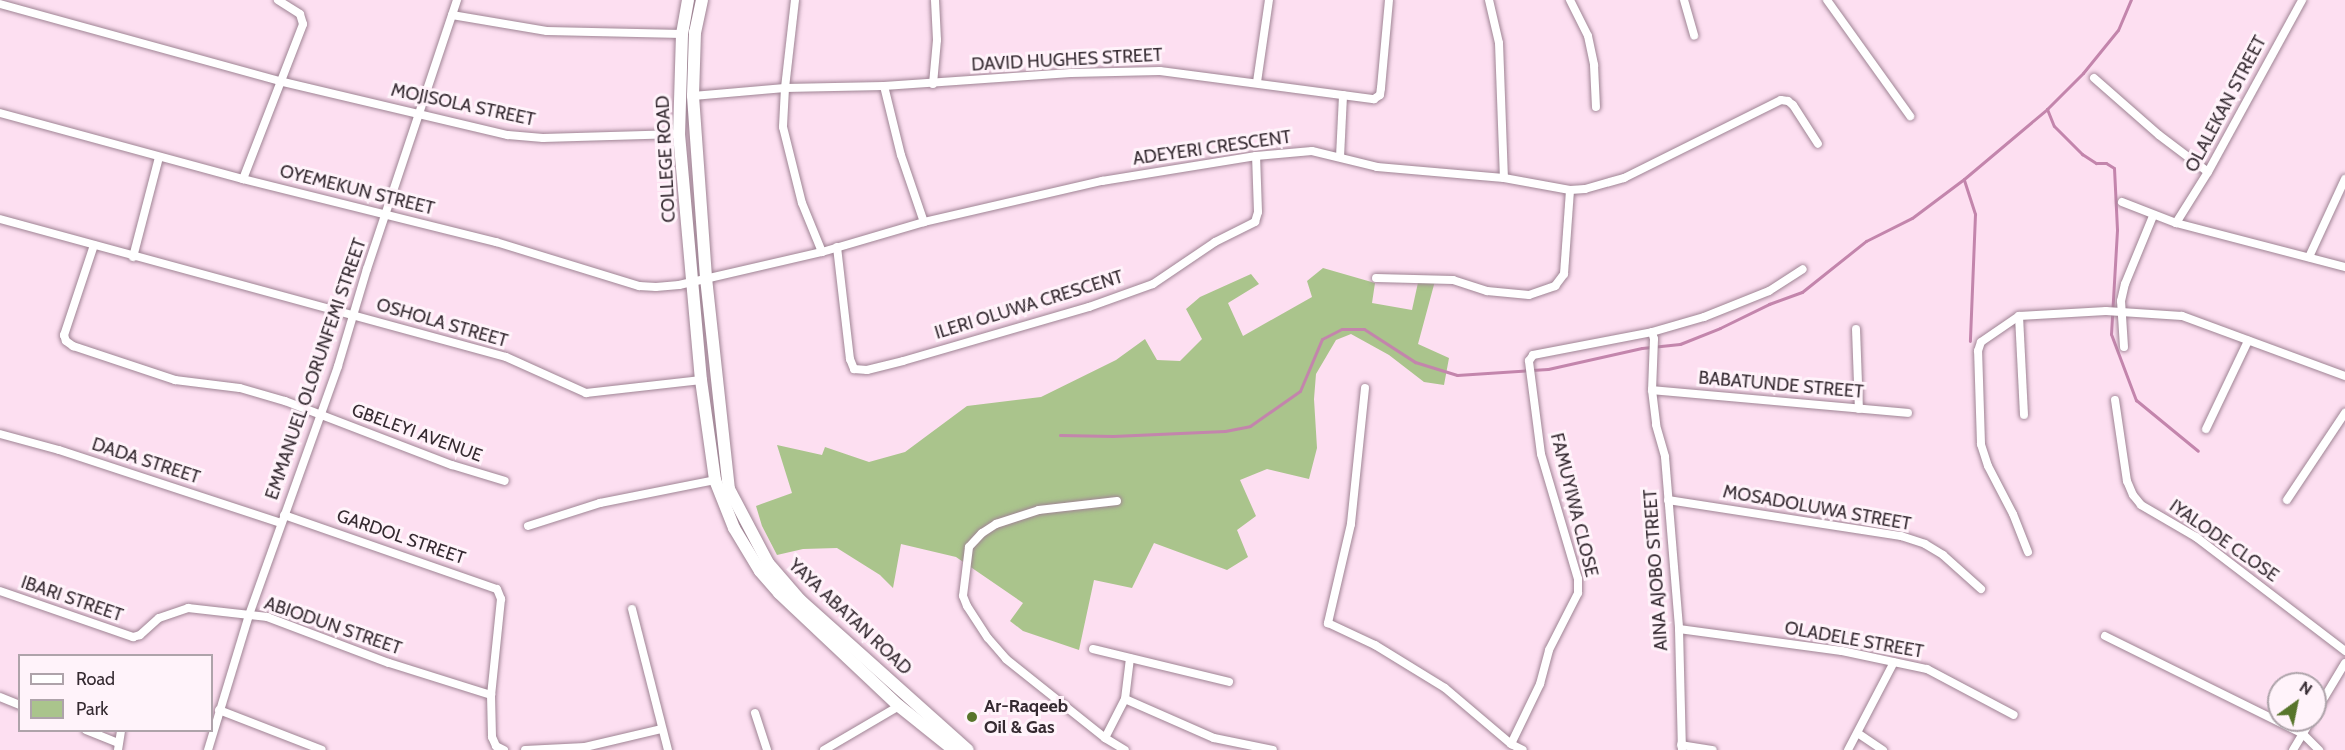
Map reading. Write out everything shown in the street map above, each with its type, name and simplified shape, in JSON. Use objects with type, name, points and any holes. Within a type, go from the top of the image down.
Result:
[{"type":"main road","name":"COLLEGE ROAD","points":[[688,0],[681,34],[679,134],[693,281]]},
{"type":"main road","name":"COLLEGE ROAD","points":[[702,0],[695,32],[693,96],[706,278]]},
{"type":"main road","name":"YAYA ABATAN ROAD","points":[[706,278],[729,489],[748,530],[768,563],[800,600],[968,750]]},
{"type":"main road","name":"YAYA ABATAN ROAD","points":[[693,281],[701,380],[715,480],[734,528],[760,571],[808,621],[898,706],[954,750]]},
{"type":"street","points":[[243,179],[279,81],[303,24],[300,14],[278,0]]},
{"type":"street","name":"EMMANUEL OLORUNFEMI STREET","points":[[213,732],[249,615],[338,366],[457,0]]},
{"type":"street","points":[[795,0],[784,88],[783,127],[790,164],[810,226],[822,252]]},
{"type":"street","points":[[933,84],[937,40],[935,0]]},
{"type":"street","points":[[1257,82],[1269,0]]},
{"type":"street","name":"DAVID HUGHES STREET","points":[[693,96],[784,88],[933,84],[1071,73],[1161,71],[1374,99],[1380,95],[1389,0]]},
{"type":"street","points":[[1489,0],[1499,43],[1504,177]]},
{"type":"street","points":[[1570,0],[1588,36],[1594,64],[1596,107]]},
{"type":"street","points":[[1684,0],[1694,36]]},
{"type":"street","points":[[1827,0],[1910,116]]},
{"type":"street","name":"OLALEKAN STREET","points":[[2176,223],[2208,172],[2302,0]]},
{"type":"street","name":"MOJISOLA STREET","points":[[0,4],[279,81],[508,135],[543,138],[679,134]]},
{"type":"street","points":[[452,15],[547,31],[681,34]]},
{"type":"street","points":[[2094,78],[2159,135],[2208,172]]},
{"type":"street","points":[[884,86],[901,155],[924,222]]},
{"type":"street","points":[[1340,157],[1343,95]]},
{"type":"street","name":"ADEYERI CRESCENT","points":[[706,278],[822,252],[924,222],[1102,181],[1256,156],[1312,151],[1386,168],[1504,177],[1570,190],[1624,178],[1751,117],[1781,100],[1788,101],[1818,144]]},
{"type":"street","name":"OYEMEKUN STREET","points":[[0,113],[159,157],[542,255],[639,286],[656,287],[706,278]]},
{"type":"street","name":"ILERI OLUWA CRESCENT","points":[[837,247],[850,360],[854,369],[867,370],[1089,307],[1153,284],[1215,242],[1254,222],[1258,212],[1256,156]]},
{"type":"street","points":[[133,257],[159,157]]},
{"type":"street","points":[[2309,257],[2345,179]]},
{"type":"street","points":[[1376,278],[1453,280],[1487,291],[1530,295],[1555,286],[1564,274],[1565,232],[1570,190]]},
{"type":"street","points":[[2122,202],[2153,216],[2176,223],[2345,267]]},
{"type":"street","points":[[2124,347],[2114,312],[2153,216]]},
{"type":"street","name":"OSHOLA STREET","points":[[0,219],[506,357],[586,393],[701,380]]},
{"type":"street","name":"GBELEYI AVENUE","points":[[94,245],[64,335],[66,341],[73,346],[175,380],[240,388],[319,414],[452,465],[505,481]]},
{"type":"street","points":[[1653,336],[1769,291],[1803,269]]},
{"type":"street","points":[[2028,552],[2021,529],[1988,466],[1981,444],[1978,351],[1982,342],[2019,316],[2114,312],[2182,316],[2345,376]]},
{"type":"street","points":[[2019,316],[2024,416]]},
{"type":"street","points":[[1856,329],[1858,408]]},
{"type":"street","name":"FAMUYIWA CLOSE","points":[[1511,744],[1540,684],[1549,650],[1578,592],[1578,579],[1541,454],[1530,367],[1533,355],[1653,336]]},
{"type":"street","name":"AINA AJOBO STREET","points":[[1653,336],[1652,390],[1656,425],[1665,457],[1679,629],[1682,748]]},
{"type":"street","points":[[2206,429],[2248,341]]},
{"type":"street","points":[[1365,388],[1352,524],[1328,623],[1374,645],[1445,687],[1511,744],[1523,750]]},
{"type":"street","name":"BABATUNDE STREET","points":[[1652,390],[1908,413]]},
{"type":"street","name":"IYALODE CLOSE","points":[[2115,400],[2127,481],[2133,495],[2141,505],[2196,537],[2345,651]]},
{"type":"street","points":[[2287,500],[2345,412]]},
{"type":"street","name":"DADA STREET","points":[[0,434],[282,519]]},
{"type":"street","points":[[528,526],[600,503],[715,480]]},
{"type":"street","name":"MOSADOLUWA STREET","points":[[1668,500],[1901,536],[1943,555],[1981,589]]},
{"type":"street","points":[[1117,501],[1040,510],[996,524],[982,532],[969,547],[963,596],[988,638],[1006,658],[1105,738],[1125,750]]},
{"type":"street","name":"GARDOL STREET","points":[[282,519],[489,584],[497,589],[501,599],[491,695]]},
{"type":"street","name":"IBARI STREET","points":[[0,591],[133,637]]},
{"type":"street","name":"ABIODUN STREET","points":[[133,637],[140,635],[159,618],[188,608],[267,617],[389,663],[491,695]]},
{"type":"street","points":[[633,609],[668,750]]},
{"type":"street","name":"OLADELE STREET","points":[[1679,629],[1842,651],[1927,669],[1948,678],[2014,715]]},
{"type":"street","points":[[2104,636],[2303,734],[2319,750]]},
{"type":"street","points":[[1093,648],[1229,682]]},
{"type":"street","points":[[1105,738],[1125,699],[1130,658]]},
{"type":"street","points":[[1848,750],[1859,734],[1894,662]]},
{"type":"street","points":[[2327,693],[2345,663]]},
{"type":"street","points":[[491,695],[492,737],[496,746],[504,750]]},
{"type":"street","points":[[0,697],[18,704]]},
{"type":"street","points":[[1125,699],[1214,738],[1273,750]]},
{"type":"street","points":[[824,750],[898,706]]},
{"type":"street","points":[[219,710],[322,750]]},
{"type":"street","points":[[755,713],[767,750]]},
{"type":"street","points":[[525,750],[585,747],[661,729]]},
{"type":"street","points":[[90,732],[118,746]]},
{"type":"street","name":"EMMANUEL OLORUNFEMI STREET","points":[[208,750],[213,732]]},
{"type":"street","points":[[1859,734],[1884,750]]},
{"type":"street","points":[[2293,750],[2303,734]]},
{"type":"street","points":[[1682,748],[1713,750]]},
{"type":"green space","points":[[1323,268],[1375,283],[1372,303],[1412,310],[1419,278],[1435,281],[1418,344],[1449,358],[1444,385],[1424,382],[1389,355],[1351,334],[1336,340],[1316,374],[1314,399],[1317,448],[1309,479],[1267,469],[1240,480],[1256,516],[1237,530],[1248,557],[1227,570],[1154,543],[1132,588],[1094,580],[1079,650],[1023,631],[1010,621],[1023,603],[956,557],[901,544],[893,588],[880,575],[837,548],[803,549],[777,555],[762,526],[756,506],[792,493],[777,445],[822,455],[825,447],[869,462],[905,452],[967,406],[1041,397],[1116,360],[1145,339],[1157,360],[1180,361],[1202,339],[1186,309],[1200,297],[1251,274],[1259,284],[1228,303],[1243,336],[1312,297],[1307,281]]},
{"type":"waterway","points":[[1060,435],[1113,436],[1225,431],[1250,426],[1300,391],[1322,339],[1342,329],[1364,329],[1415,362],[1457,375],[1548,369],[1642,348],[1680,344],[1720,328],[1769,304],[1802,292],[1866,241],[1912,218],[1964,179],[2047,109],[2083,73],[2118,30],[2131,0]]},
{"type":"waterway","points":[[2047,109],[2054,126],[2082,154],[2096,163],[2106,163],[2114,168],[2117,230],[2111,334],[2136,400],[2198,451]]},
{"type":"waterway","points":[[1964,180],[1975,214],[1970,341]]},
{"type":"place","name":"Ar-Raqeeb Oil & Gas","points":[[972,717]]}]
